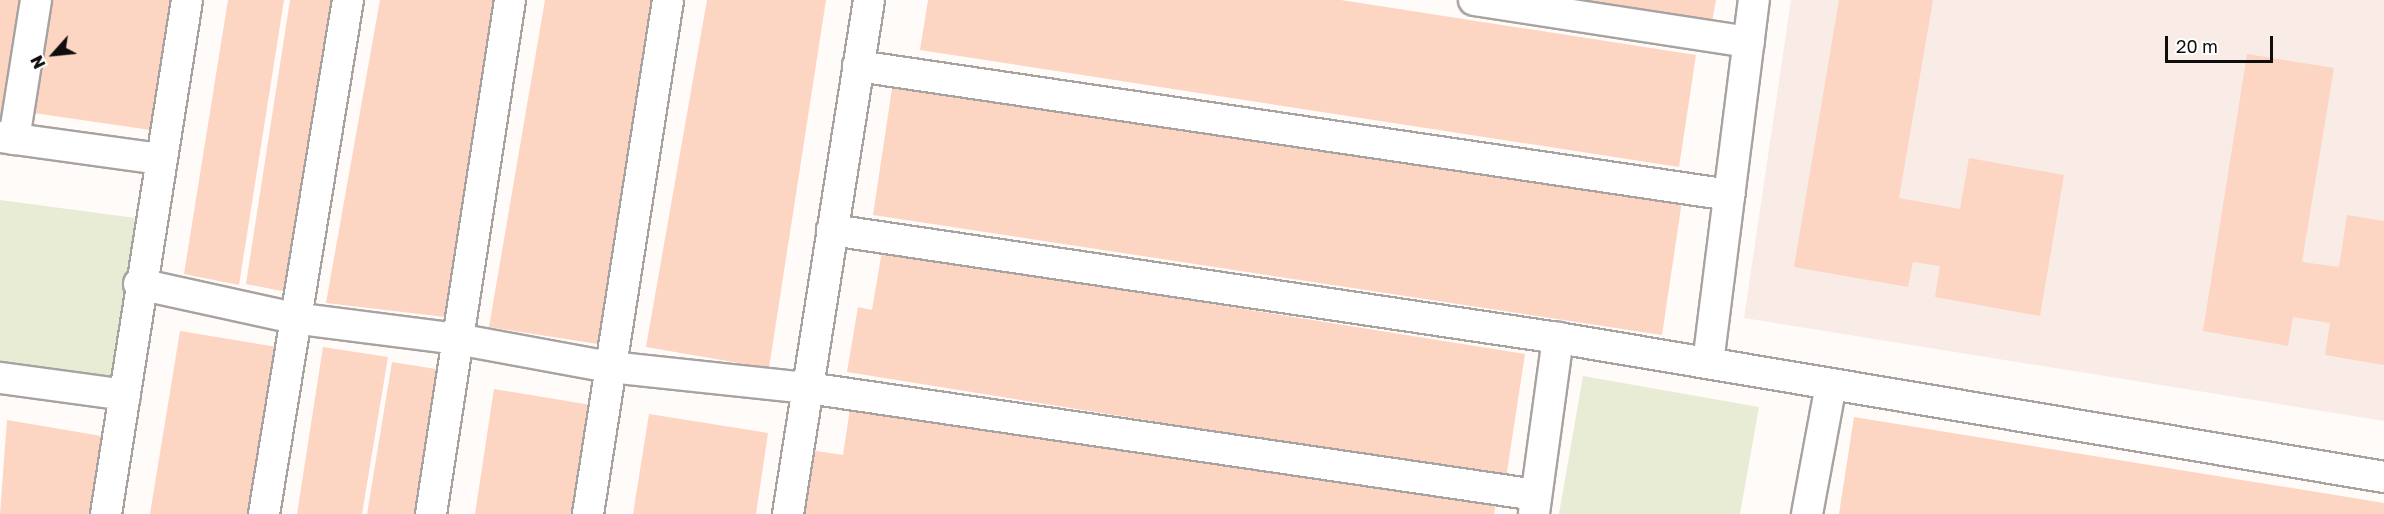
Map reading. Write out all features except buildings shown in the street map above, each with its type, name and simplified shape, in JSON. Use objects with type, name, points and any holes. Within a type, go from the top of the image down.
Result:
[{"type":"street","points":[[36,0],[7,138],[160,159]]},
{"type":"street","points":[[106,514],[139,284],[187,0]]},
{"type":"street","points":[[264,514],[292,318],[348,0]]},
{"type":"street","points":[[431,514],[510,0]]},
{"type":"street","points":[[588,514],[668,0]]},
{"type":"street","points":[[788,514],[868,0]]},
{"type":"street","points":[[1474,0],[1749,42]]},
{"type":"street","points":[[1708,363],[1754,0]]},
{"type":"street","points":[[858,66],[1730,195]]},
{"type":"street","points":[[832,230],[1558,338],[2384,477]]},
{"type":"street","points":[[139,284],[292,318],[457,339],[610,367],[808,388],[1535,505],[1558,338]]},
{"type":"street","points":[[0,378],[124,395]]},
{"type":"street","points":[[1808,514],[1831,384]]},
{"type":"shaded area","points":[[1791,0],[2384,0],[2384,421],[1744,318]]},
{"type":"green space","points":[[0,200],[143,219],[123,378],[0,362]]},
{"type":"green space","points":[[1583,376],[1759,407],[1740,514],[1559,514]]}]
